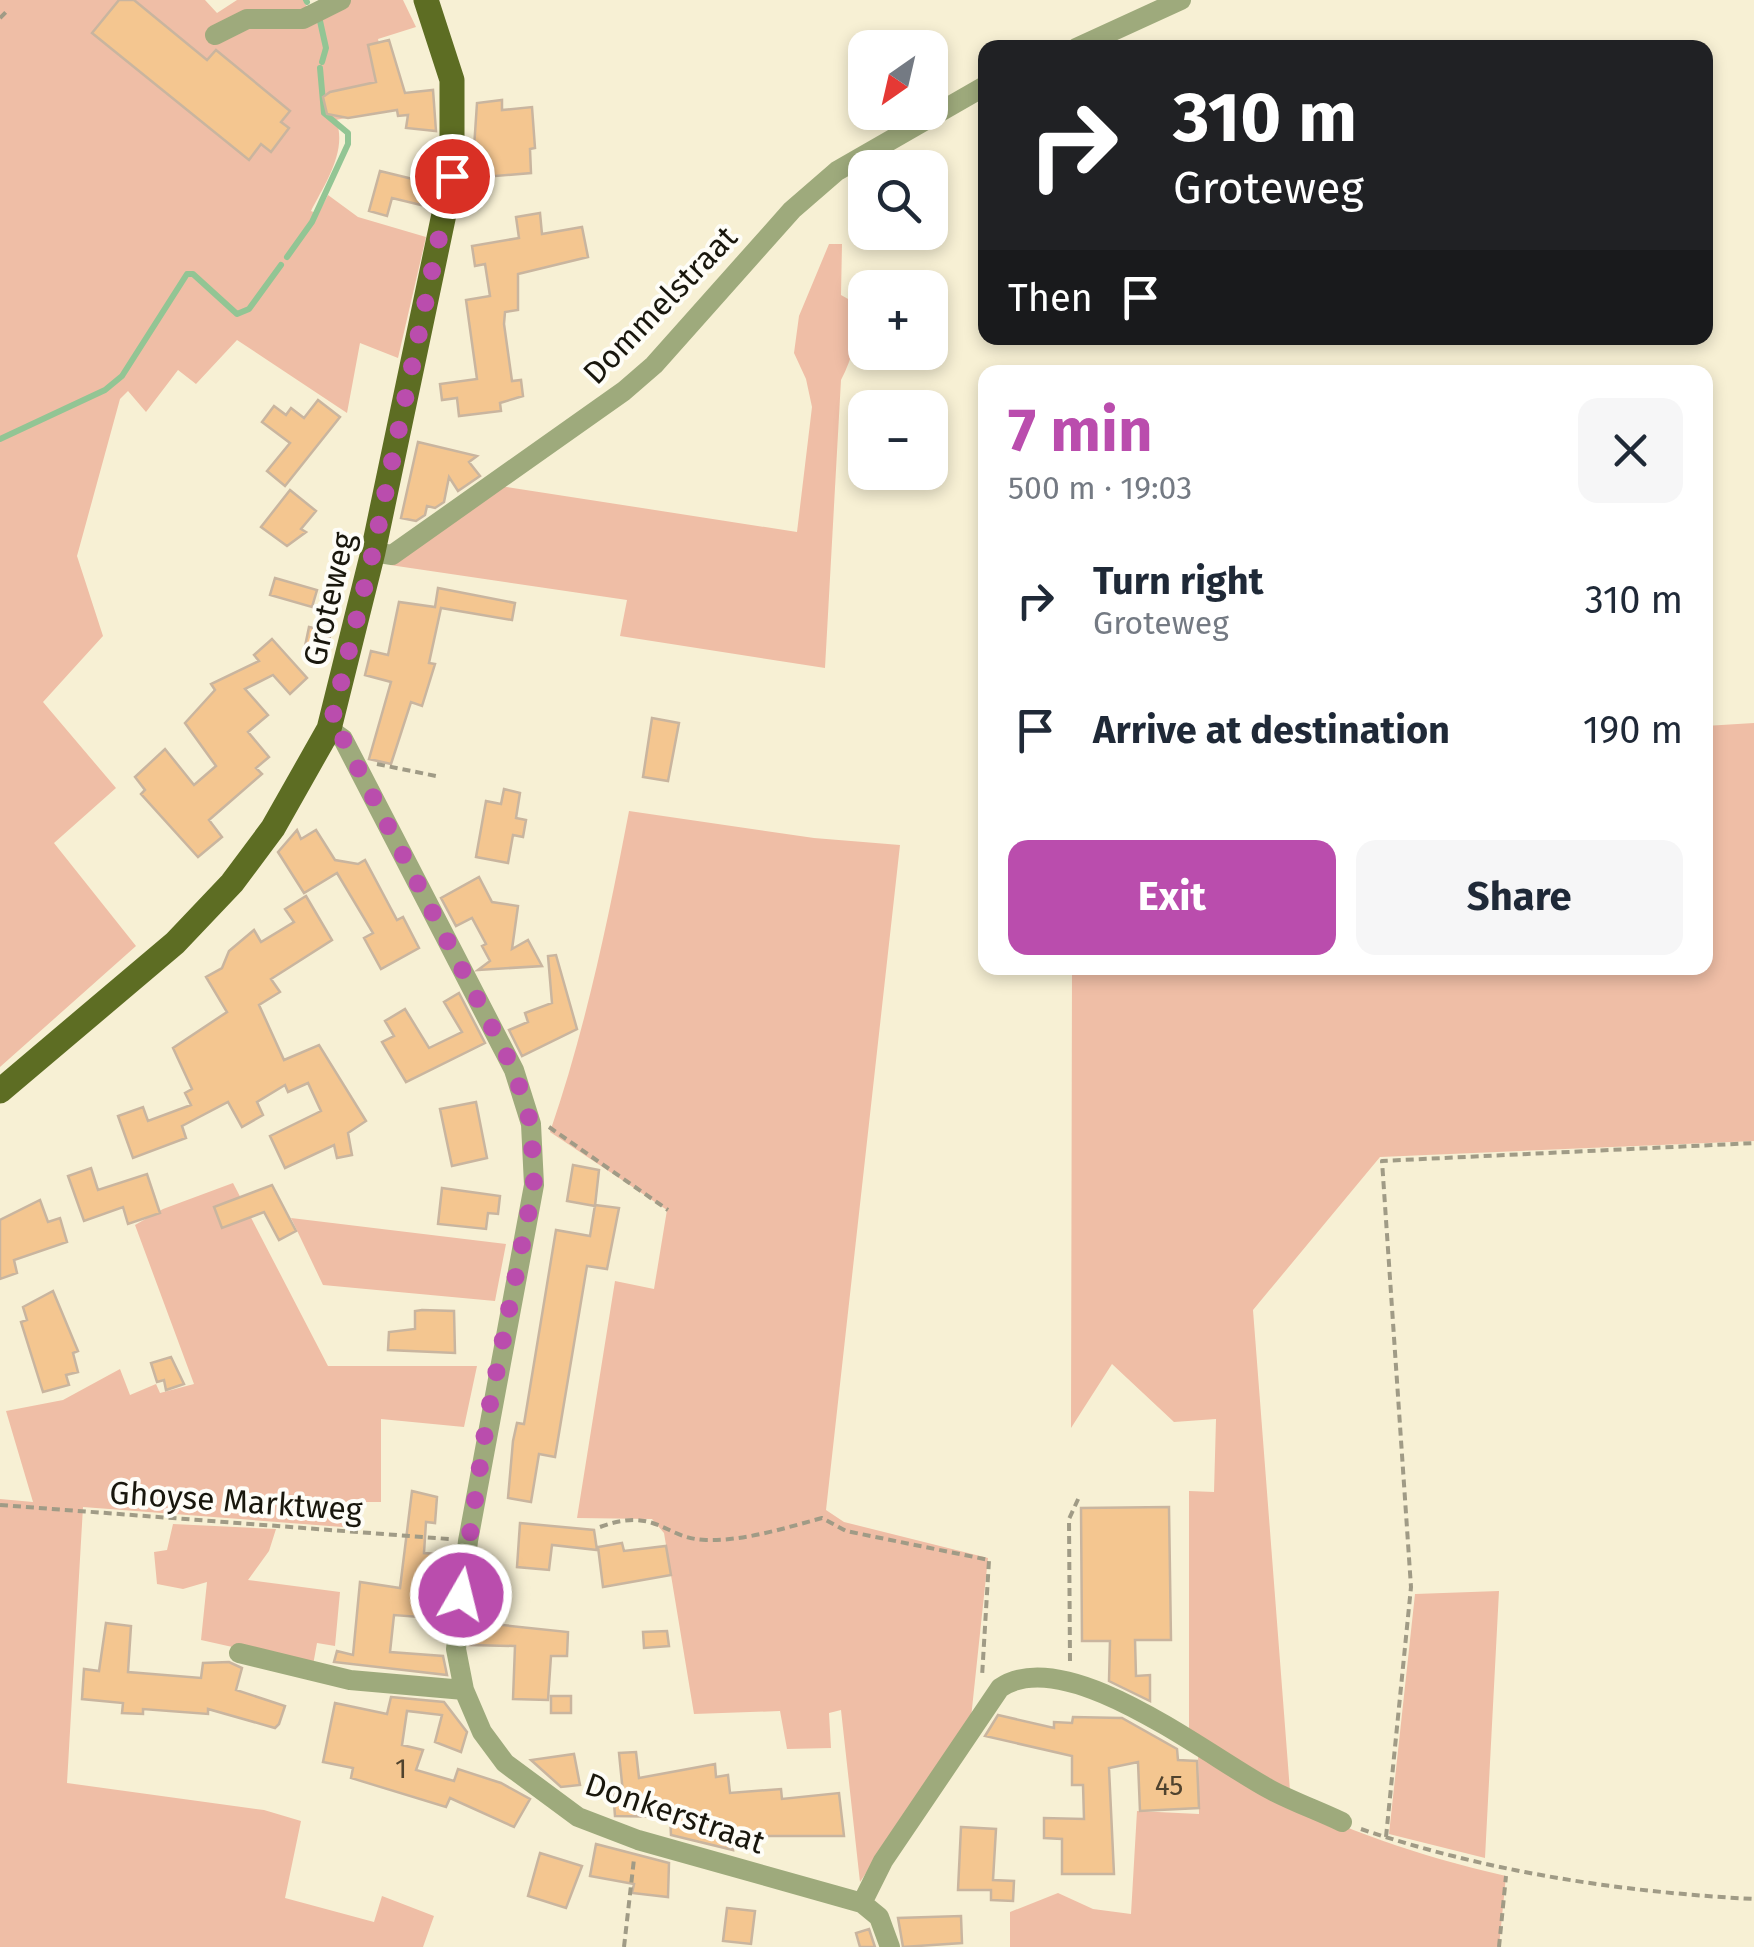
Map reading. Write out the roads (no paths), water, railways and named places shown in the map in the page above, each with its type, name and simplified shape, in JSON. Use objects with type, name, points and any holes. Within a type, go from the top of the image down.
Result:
[{"type":"main road","name":"Groteweg","points":[[0,1090],[176,943],[232,883],[274,828],[330,728],[373,552],[452,176],[452,80],[426,0]]},
{"type":"street","points":[[215,35],[247,19],[303,18],[341,0]]},
{"type":"street","points":[[1094,40],[1181,0]]},
{"type":"street","name":"Dommelstraat","points":[[373,552],[392,555],[592,416],[654,365],[812,191],[867,151],[978,90]]},
{"type":"street","name":"Donkerstraat","points":[[330,728],[343,739],[514,1070],[531,1124],[535,1169],[524,1248],[487,1419],[456,1649],[464,1690],[482,1732],[505,1763],[578,1817],[638,1840],[862,1903]]},
{"type":"street","points":[[240,1653],[350,1680],[464,1690]]},
{"type":"street","points":[[890,1947],[879,1917],[862,1903],[883,1861],[1000,1688],[1026,1676],[1070,1681],[1160,1723],[1270,1790],[1342,1822]]},
{"type":"waterway","points":[[320,21],[326,48],[322,62]]},
{"type":"waterway","points":[[287,257],[312,222],[348,144],[348,133],[324,113],[320,68]]},
{"type":"waterway","points":[[0,439],[105,390],[122,376],[187,274],[193,274],[237,314],[249,309],[281,265]]}]
